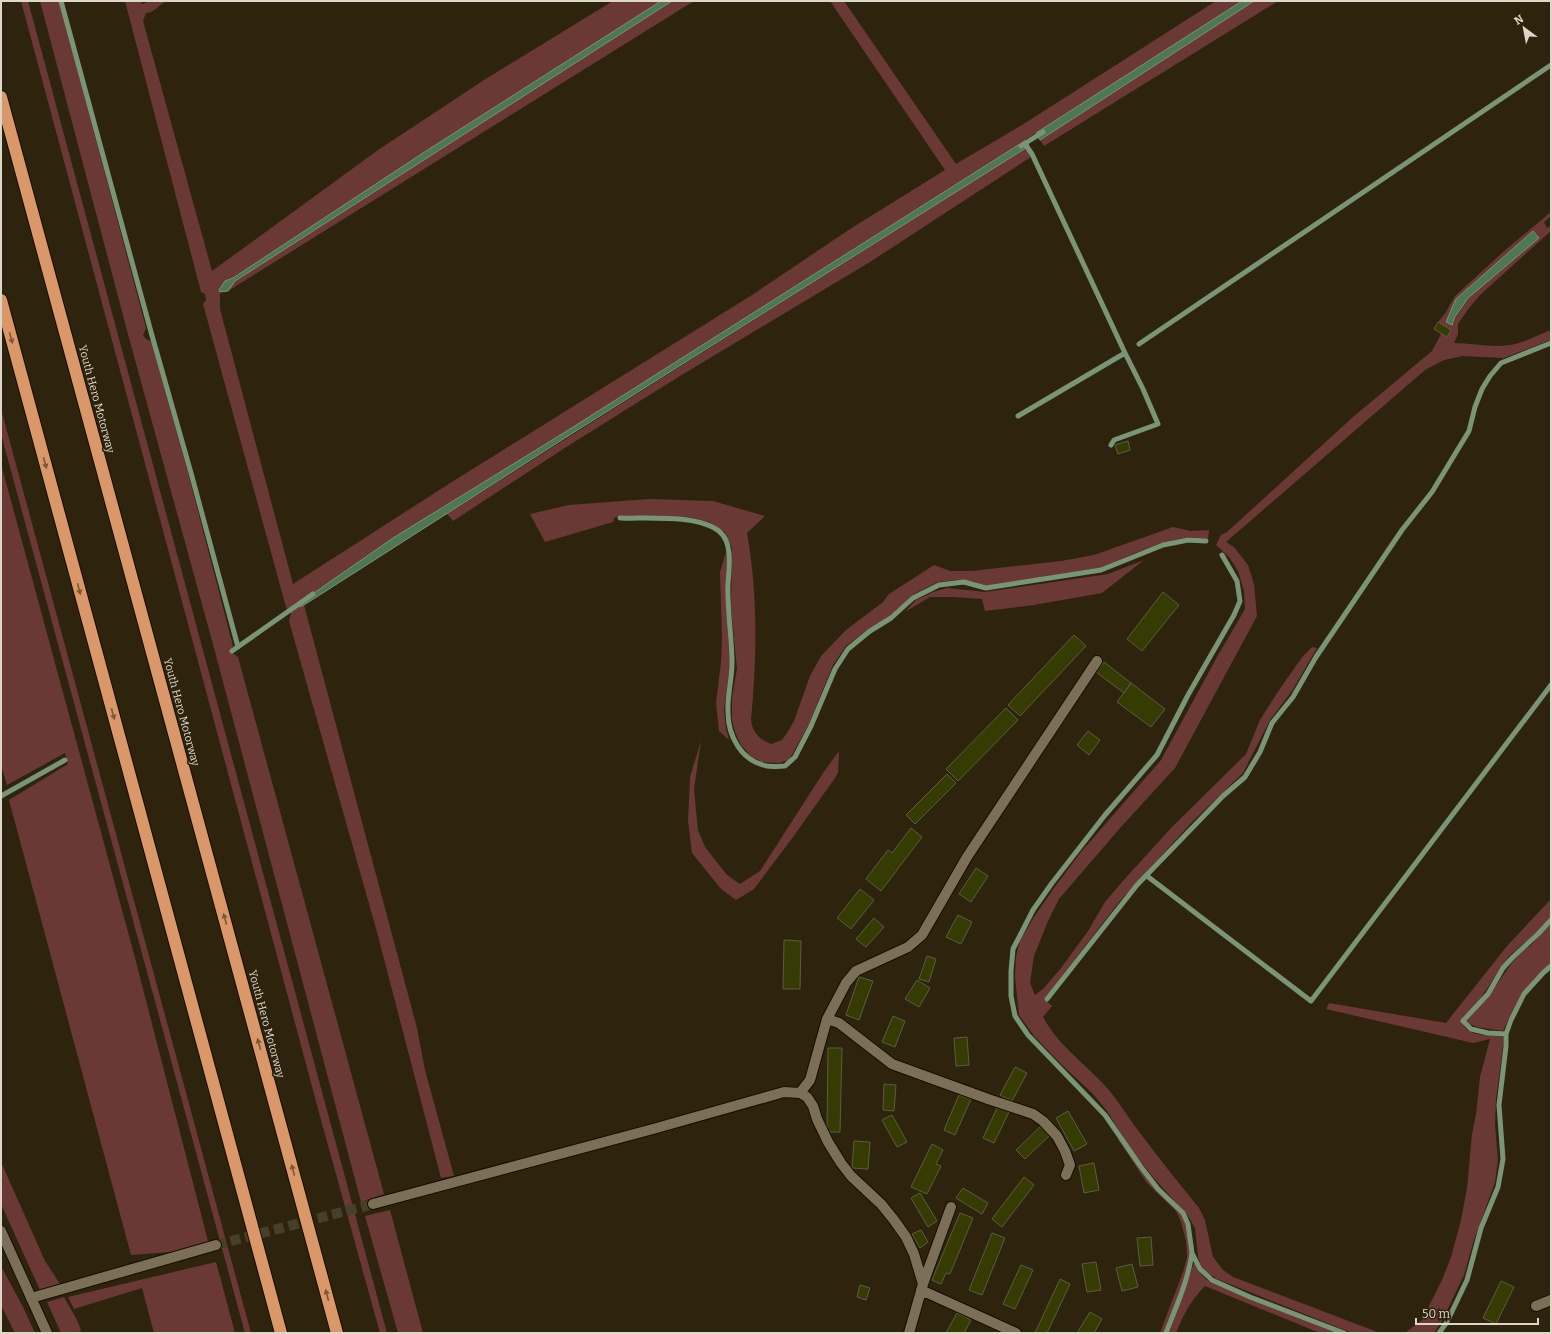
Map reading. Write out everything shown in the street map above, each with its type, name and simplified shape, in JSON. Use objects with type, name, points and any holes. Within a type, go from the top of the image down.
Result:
[{"type":"highway","name":"Youth Hero Motorway","points":[[1,97],[337,1333]]},
{"type":"highway","points":[[1,300],[281,1333]]},
{"type":"street","points":[[800,1093],[810,1080],[827,1019],[846,983],[856,971],[908,946],[922,936],[967,857],[1097,661]]},
{"type":"street","points":[[827,1019],[839,1023],[892,1064],[1033,1114],[1043,1121],[1056,1136],[1065,1151],[1070,1165],[1066,1175]]},
{"type":"street","points":[[373,1204],[653,1129],[784,1092],[800,1093],[807,1097],[813,1106],[817,1119],[828,1142],[841,1163],[851,1176],[880,1204],[906,1237],[914,1254],[922,1287]]},
{"type":"street","points":[[909,1333],[922,1287],[951,1207]]},
{"type":"street","points":[[1,1231],[47,1333]]},
{"type":"street","points":[[31,1298],[216,1245]]},
{"type":"street","points":[[922,1287],[1016,1333]]},
{"type":"street","points":[[1536,1306],[1551,1300]]},
{"type":"shaded area","points":[[21,1],[28,1],[387,1333],[380,1333],[321,1120]]},
{"type":"shaded area","points":[[40,1],[59,1],[146,328],[143,335],[146,339],[151,341],[188,473],[233,646],[231,652],[238,657],[384,1194],[361,1202],[214,648],[129,338]]},
{"type":"shaded area","points":[[125,1],[139,1],[143,4],[149,1],[166,1],[154,10],[146,13],[143,21],[212,271],[378,150],[484,80],[613,1],[661,1],[426,151],[233,278],[225,281],[219,290],[220,309],[293,584],[455,480],[752,295],[850,229],[945,170],[830,1],[844,1],[956,164],[1022,125],[1216,1],[1242,1],[562,434],[393,538],[300,607],[304,605],[417,1028],[425,1070],[454,1176],[441,1178],[377,932],[289,621],[291,614],[286,607],[203,304],[206,300],[205,294],[201,292]]},
{"type":"shaded area","points":[[661,1],[672,1],[235,281],[228,291],[220,292],[219,290],[225,281],[233,278],[426,151]]},
{"type":"shaded area","points":[[672,1],[694,1],[228,291],[235,281]]},
{"type":"shaded area","points":[[1242,1],[1254,1],[1040,140],[1036,133]]},
{"type":"shaded area","points":[[1254,1],[1278,1],[1044,146],[1040,140]]},
{"type":"shaded area","points":[[1026,140],[1029,146],[299,607],[301,602],[393,538],[562,434]]},
{"type":"shaded area","points":[[1029,146],[1034,155],[870,262],[680,376],[571,444],[453,521],[447,514]]},
{"type":"shaded area","points":[[1551,212],[1551,216],[1544,222],[1547,228],[1551,225],[1551,231],[1480,295],[1458,324],[1458,334],[1454,343],[1496,346],[1510,345],[1525,341],[1551,330],[1551,340],[1504,358],[1463,356],[1444,360],[1425,370],[1226,542],[1234,547],[1248,565],[1254,584],[1257,616],[1175,768],[1121,827],[1059,899],[1048,921],[1034,956],[1030,983],[1035,995],[1044,988],[1061,968],[1088,931],[1105,902],[1122,882],[1171,828],[1246,754],[1260,720],[1279,690],[1303,656],[1312,647],[1317,648],[1292,691],[1270,720],[1243,773],[1193,821],[1120,901],[1044,999],[1052,1006],[1043,1017],[1058,1039],[1112,1094],[1152,1149],[1199,1208],[1205,1220],[1213,1257],[1223,1270],[1233,1277],[1380,1333],[1352,1333],[1217,1279],[1203,1270],[1198,1257],[1195,1228],[1188,1216],[1152,1176],[1130,1148],[1107,1111],[1093,1094],[1034,1036],[1019,1015],[1015,977],[1016,956],[1020,941],[1054,888],[1081,852],[1161,760],[1245,609],[1244,591],[1238,571],[1229,557],[1216,545],[1221,535],[1227,532],[1353,417],[1432,351],[1441,334],[1437,327],[1439,321],[1455,296],[1503,252]],"holes":[[[1533,231],[1468,298],[1458,314],[1455,316],[1456,299]]]},
{"type":"shaded area","points":[[1533,231],[1539,238],[1468,298],[1455,316],[1452,325],[1446,322],[1456,299]]},
{"type":"shaded area","points":[[1,409],[251,1333],[245,1333],[1,434]]},
{"type":"shaded area","points":[[1,464],[134,954],[209,1245],[185,1251],[131,1255],[9,800],[68,764],[65,753],[7,785],[1,765]]},
{"type":"shaded area","points":[[649,499],[713,501],[765,516],[747,533],[751,556],[755,603],[755,650],[751,720],[757,735],[771,744],[782,740],[794,721],[810,676],[821,656],[846,630],[883,602],[889,594],[934,565],[950,571],[972,571],[1061,561],[1094,555],[1173,527],[1191,531],[1209,530],[1208,539],[1189,537],[1164,542],[1104,567],[987,586],[975,582],[957,580],[938,582],[914,594],[890,616],[870,628],[846,646],[833,665],[809,724],[789,760],[778,763],[762,762],[751,756],[741,745],[735,732],[732,720],[732,697],[737,669],[731,607],[732,548],[725,532],[709,522],[689,517],[620,516],[614,518],[613,522],[545,542],[530,514],[569,505]]},
{"type":"shaded area","points":[[727,549],[726,605],[730,665],[724,710],[729,740],[719,731],[716,703],[722,640],[720,572]]},
{"type":"shaded area","points":[[1144,560],[1102,593],[1034,605],[985,611],[982,599],[930,597],[905,612],[916,600],[933,592],[947,588],[985,592],[1108,574]]},
{"type":"shaded area","points":[[701,741],[694,789],[698,830],[705,847],[727,875],[740,884],[760,871],[823,773],[839,751],[838,773],[835,778],[754,889],[736,900],[721,889],[692,853],[688,821],[690,777]]},
{"type":"shaded area","points":[[1551,899],[1551,917],[1537,932],[1509,956],[1478,1002],[1461,1022],[1464,1027],[1474,1033],[1503,1037],[1496,1099],[1495,1125],[1498,1160],[1495,1182],[1473,1243],[1464,1275],[1442,1321],[1434,1333],[1405,1333],[1422,1320],[1442,1280],[1451,1257],[1461,1220],[1467,1188],[1472,1134],[1480,1077],[1490,1039],[1473,1043],[1326,1009],[1329,1003],[1446,1023],[1507,946]]},
{"type":"shaded area","points":[[1551,923],[1551,963],[1535,978],[1523,994],[1503,1031],[1477,1027],[1469,1024],[1467,1021],[1486,999],[1517,956],[1532,944]]},
{"type":"shaded area","points":[[1118,1139],[1149,1180],[1181,1213],[1187,1224],[1190,1237],[1190,1251],[1185,1280],[1164,1333],[1160,1333],[1183,1272],[1187,1257],[1186,1241],[1181,1222],[1176,1211],[1147,1183]]},
{"type":"shaded area","points":[[1,1162],[45,1261],[60,1284],[40,1290],[1,1204]]},
{"type":"shaded area","points":[[390,1210],[423,1333],[398,1333],[365,1216]]},
{"type":"shaded area","points":[[216,1262],[235,1333],[154,1333],[142,1288],[74,1309],[68,1297]]},
{"type":"shaded area","points":[[1194,1262],[1198,1271],[1207,1280],[1340,1333],[1320,1333],[1205,1286],[1188,1308],[1176,1333],[1169,1333]]},
{"type":"shaded area","points":[[1,1266],[35,1333],[15,1333],[1,1305]]},
{"type":"shaded area","points":[[64,1297],[77,1320],[81,1330],[79,1333],[61,1333],[47,1302]]},
{"type":"building","points":[[1438,322],[1451,330],[1447,337],[1434,329]]},
{"type":"building","points":[[1128,441],[1130,450],[1118,454],[1115,445]]},
{"type":"building","points":[[1163,592],[1179,605],[1142,651],[1127,639]]},
{"type":"building","points":[[1074,635],[1086,646],[1020,716],[1008,705]]},
{"type":"building","points":[[1104,662],[1131,683],[1124,693],[1096,672]]},
{"type":"building","points":[[1131,683],[1165,709],[1151,727],[1117,702]]},
{"type":"building","points":[[1006,708],[1018,720],[958,781],[946,769]]},
{"type":"building","points":[[1088,731],[1100,740],[1089,755],[1077,745]]},
{"type":"building","points":[[947,774],[956,783],[915,824],[906,815]]},
{"type":"building","points":[[911,828],[922,837],[881,891],[866,879],[888,850],[892,853]]},
{"type":"building","points":[[976,868],[988,876],[971,902],[959,894]]},
{"type":"building","points":[[860,889],[874,900],[851,929],[837,918]]},
{"type":"building","points":[[958,915],[972,922],[961,944],[946,937]]},
{"type":"building","points":[[874,918],[884,927],[866,947],[856,939]]},
{"type":"building","points":[[784,940],[801,941],[800,989],[783,989]]},
{"type":"building","points":[[927,956],[936,959],[929,982],[919,979]]},
{"type":"building","points":[[859,977],[873,981],[859,1020],[846,1015]]},
{"type":"building","points":[[917,980],[930,988],[919,1007],[905,999]]},
{"type":"building","points":[[893,1016],[905,1021],[895,1047],[882,1042]]},
{"type":"building","points":[[967,1037],[969,1065],[956,1066],[954,1038]]},
{"type":"building","points":[[828,1048],[842,1048],[840,1132],[827,1132]]},
{"type":"building","points":[[1015,1067],[1027,1073],[1012,1101],[1000,1095]]},
{"type":"building","points":[[884,1084],[896,1085],[894,1111],[883,1110]]},
{"type":"building","points":[[959,1095],[971,1099],[955,1135],[944,1130]]},
{"type":"building","points":[[998,1106],[1009,1112],[994,1143],[983,1138]]},
{"type":"building","points":[[1068,1111],[1087,1144],[1074,1151],[1056,1118]]},
{"type":"building","points":[[892,1115],[907,1142],[897,1147],[882,1120]]},
{"type":"building","points":[[1041,1126],[1050,1135],[1025,1159],[1016,1150]]},
{"type":"building","points":[[854,1141],[870,1142],[868,1169],[852,1168]]},
{"type":"building","points":[[932,1144],[943,1150],[936,1164],[941,1166],[927,1194],[911,1187]]},
{"type":"building","points":[[1094,1163],[1099,1190],[1084,1193],[1079,1166]]},
{"type":"building","points":[[1024,1177],[1034,1185],[1002,1227],[992,1219]]},
{"type":"building","points":[[963,1188],[988,1203],[982,1214],[956,1198]]},
{"type":"building","points":[[920,1193],[937,1221],[928,1227],[911,1198]]},
{"type":"building","points":[[960,1213],[973,1218],[950,1274],[946,1273],[941,1284],[932,1280]]},
{"type":"building","points":[[921,1230],[928,1242],[920,1248],[912,1234]]},
{"type":"building","points":[[992,1233],[1005,1238],[982,1295],[969,1290]]},
{"type":"building","points":[[1151,1237],[1153,1265],[1140,1266],[1137,1238]]},
{"type":"building","points":[[1096,1262],[1101,1290],[1087,1292],[1082,1264]]},
{"type":"building","points":[[1132,1264],[1138,1287],[1122,1291],[1116,1268]]},
{"type":"building","points":[[1021,1265],[1033,1270],[1015,1309],[1003,1304]]},
{"type":"building","points":[[1060,1279],[1070,1284],[1047,1333],[1035,1333]]},
{"type":"building","points":[[1501,1281],[1514,1287],[1496,1324],[1483,1318]]},
{"type":"building","points":[[860,1285],[870,1288],[866,1300],[857,1297]]},
{"type":"building","points":[[1090,1312],[1102,1319],[1094,1333],[1077,1333]]},
{"type":"building","points":[[957,1313],[971,1320],[964,1333],[946,1333]]},
{"type":"waterway","points":[[61,1],[238,647]]},
{"type":"waterway","points":[[1139,344],[1551,65]]},
{"type":"waterway","points":[[1021,146],[1043,132]]},
{"type":"waterway","points":[[1018,416],[1125,353],[1032,154],[1025,144]]},
{"type":"waterway","points":[[1047,999],[1137,885],[1223,796],[1245,777],[1260,752],[1272,723],[1293,697],[1316,657],[1402,530],[1432,492],[1469,431],[1475,407],[1482,389],[1490,376],[1501,363],[1551,343]]},
{"type":"waterway","points":[[1111,445],[1114,440],[1158,424],[1125,353]]},
{"type":"waterway","points":[[620,518],[658,518],[699,522],[711,526],[720,532],[724,537],[729,549],[728,594],[732,663],[728,706],[730,730],[733,738],[743,753],[750,759],[767,766],[785,766],[795,757],[811,726],[835,669],[848,649],[870,631],[891,618],[913,598],[939,585],[964,582],[986,588],[1101,570],[1163,545],[1188,540],[1206,541]]},
{"type":"waterway","points":[[1222,555],[1237,581],[1240,601],[1234,615],[1188,695],[1157,755],[1105,815],[1033,910],[1013,949],[1011,996],[1015,1016],[1028,1035],[1105,1115],[1158,1189],[1183,1213],[1188,1224],[1192,1253],[1200,1269],[1212,1280],[1250,1297],[1344,1333]]},
{"type":"waterway","points":[[232,651],[313,594]]},
{"type":"waterway","points":[[1147,876],[1311,1001],[1551,685]]},
{"type":"waterway","points":[[1,796],[65,760]]},
{"type":"waterway","points":[[1506,1034],[1488,1033],[1471,1029],[1463,1021],[1488,994],[1503,968],[1551,920]]},
{"type":"waterway","points":[[1439,1333],[1447,1322],[1467,1280],[1481,1228],[1498,1187],[1503,1159],[1499,1105],[1506,1034],[1524,994],[1551,966]]},
{"type":"waterway","points":[[1166,1333],[1185,1284],[1192,1253]]},
{"type":"tunnel","points":[[216,1245],[373,1204]]}]
